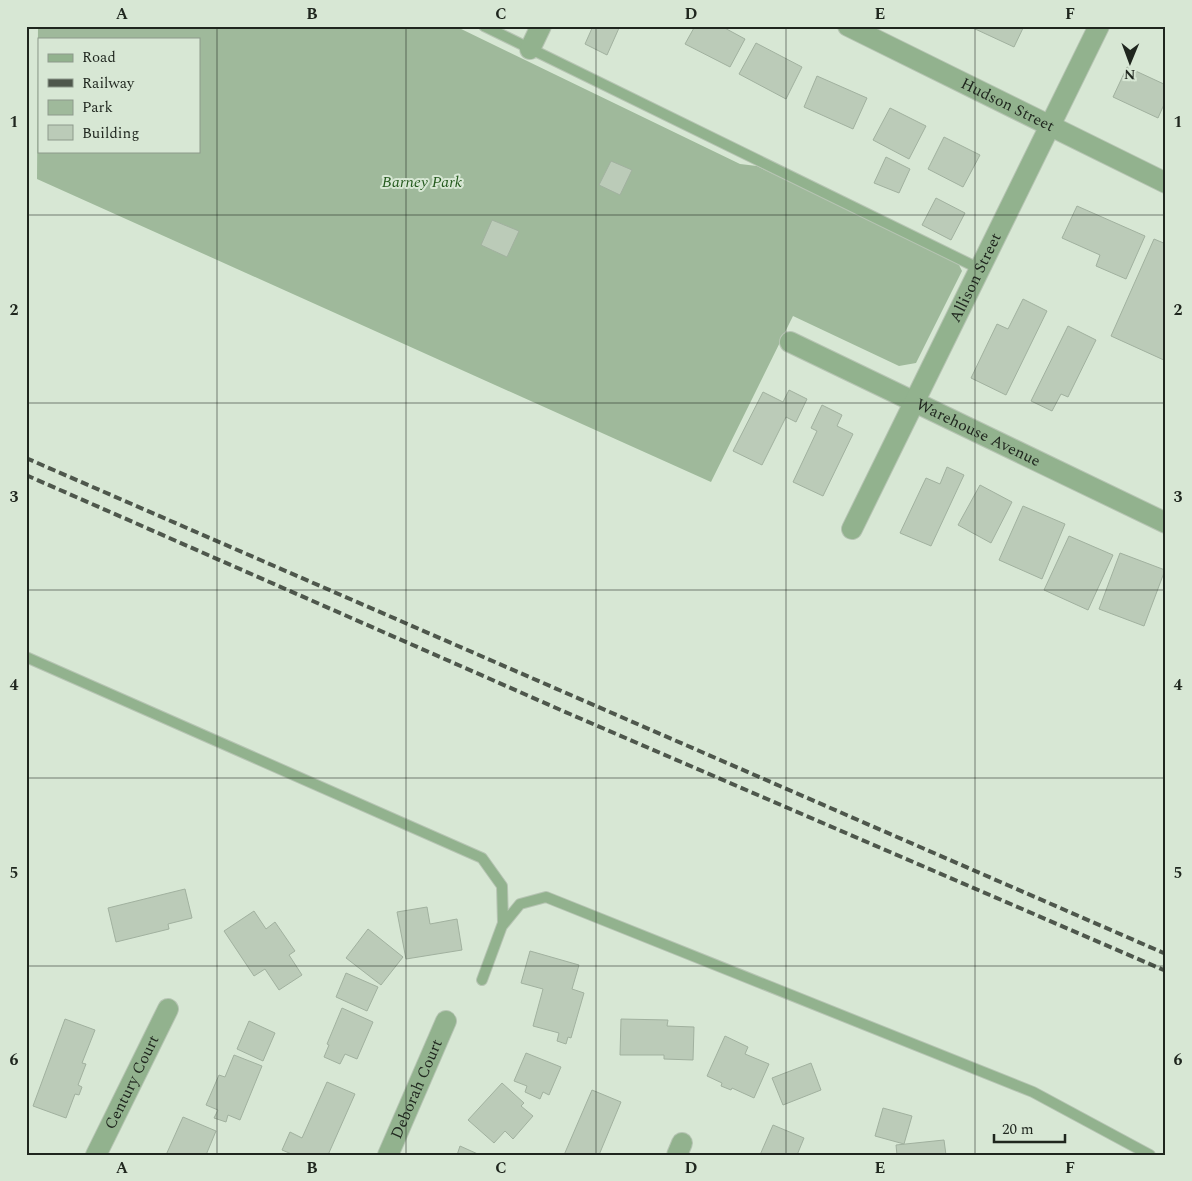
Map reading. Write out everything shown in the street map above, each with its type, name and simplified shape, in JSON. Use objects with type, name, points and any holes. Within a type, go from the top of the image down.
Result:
[{"type":"street","points":[[530,49],[541,26]]},
{"type":"street","name":"Hudson Street","points":[[848,26],[1166,183]]},
{"type":"street","name":"Allison Street","points":[[852,529],[1099,26]]},
{"type":"street","name":"Warehouse Avenue","points":[[790,342],[1166,523]]},
{"type":"street","name":"Century Court","points":[[96,1155],[168,1009]]},
{"type":"street","name":"Deborah Court","points":[[388,1155],[446,1021]]},
{"type":"lane","points":[[484,26],[980,269]]},
{"type":"lane","points":[[26,657],[482,858],[502,886],[503,922],[482,980]]},
{"type":"lane","points":[[502,926],[520,904],[546,897],[1033,1092],[1150,1155]]},
{"type":"green space","name":"Barney Park","points":[[38,26],[455,26],[740,164],[757,166],[958,263],[962,271],[916,363],[899,366],[793,316],[711,482],[37,179]]},
{"type":"building","points":[[593,26],[615,26],[619,28],[607,55],[585,44]]},
{"type":"building","points":[[695,26],[721,26],[745,39],[730,67],[685,44]]},
{"type":"building","points":[[974,26],[1024,26],[1014,47],[973,28]]},
{"type":"building","points":[[756,43],[802,67],[786,99],[739,74]]},
{"type":"building","points":[[1127,67],[1166,85],[1166,100],[1158,118],[1113,97]]},
{"type":"building","points":[[817,76],[867,98],[853,129],[804,107]]},
{"type":"building","points":[[890,108],[926,126],[909,159],[873,140]]},
{"type":"building","points":[[944,137],[980,155],[963,187],[928,169]]},
{"type":"building","points":[[886,157],[910,169],[899,193],[874,183]]},
{"type":"building","points":[[611,161],[632,170],[620,195],[599,185]]},
{"type":"building","points":[[936,198],[965,213],[951,240],[922,225]]},
{"type":"building","points":[[1077,206],[1145,236],[1126,279],[1096,266],[1100,255],[1062,238]]},
{"type":"building","points":[[492,220],[519,231],[507,257],[481,245]]},
{"type":"building","points":[[1154,239],[1166,244],[1166,361],[1111,336]]},
{"type":"building","points":[[1023,299],[1047,311],[1006,395],[971,378],[997,324],[1008,329]]},
{"type":"building","points":[[1068,326],[1096,340],[1068,397],[1061,394],[1052,411],[1031,401]]},
{"type":"building","points":[[789,390],[807,399],[796,422],[786,417],[762,465],[733,451],[763,392],[783,402]]},
{"type":"building","points":[[822,405],[842,415],[837,426],[853,434],[823,496],[793,482],[817,431],[811,428]]},
{"type":"building","points":[[947,467],[964,475],[931,546],[900,533],[926,478],[940,484]]},
{"type":"building","points":[[980,485],[1012,502],[991,543],[958,525]]},
{"type":"building","points":[[1023,506],[1065,524],[1042,579],[999,560]]},
{"type":"building","points":[[1069,536],[1113,555],[1088,610],[1044,590]]},
{"type":"building","points":[[1120,553],[1165,570],[1144,626],[1099,609]]},
{"type":"building","points":[[185,889],[192,918],[168,924],[169,929],[116,942],[108,908]]},
{"type":"building","points":[[427,907],[430,924],[457,919],[462,950],[406,959],[397,912]]},
{"type":"building","points":[[254,911],[266,929],[275,922],[295,951],[289,955],[302,975],[279,990],[265,969],[254,976],[224,931]]},
{"type":"building","points":[[368,929],[403,957],[381,985],[346,958]]},
{"type":"building","points":[[530,951],[579,965],[572,989],[584,993],[571,1038],[568,1037],[566,1044],[557,1041],[559,1033],[533,1026],[543,989],[521,983]]},
{"type":"building","points":[[346,973],[378,987],[367,1011],[336,997]]},
{"type":"building","points":[[342,1008],[373,1022],[357,1059],[345,1054],[340,1064],[324,1057],[329,1045],[327,1044]]},
{"type":"building","points":[[65,1019],[95,1030],[82,1063],[86,1064],[78,1085],[82,1087],[79,1095],[75,1094],[66,1118],[33,1106]]},
{"type":"building","points":[[621,1019],[668,1020],[667,1026],[694,1027],[693,1060],[664,1059],[664,1055],[620,1055]]},
{"type":"building","points":[[249,1021],[275,1033],[263,1061],[237,1049]]},
{"type":"building","points":[[725,1036],[748,1047],[745,1054],[769,1064],[754,1098],[732,1088],[731,1090],[721,1086],[722,1083],[707,1076]]},
{"type":"building","points":[[526,1053],[561,1067],[549,1095],[543,1092],[540,1099],[525,1092],[527,1086],[514,1081]]},
{"type":"building","points":[[234,1055],[262,1066],[240,1120],[228,1115],[226,1122],[214,1118],[218,1110],[206,1105],[219,1075],[225,1077]]},
{"type":"building","points":[[811,1063],[821,1090],[783,1105],[772,1078]]},
{"type":"building","points":[[327,1082],[355,1094],[328,1155],[294,1155],[282,1150],[290,1132],[302,1138]]},
{"type":"building","points":[[502,1083],[524,1103],[521,1106],[533,1116],[513,1139],[505,1131],[494,1143],[468,1120]]},
{"type":"building","points":[[592,1090],[621,1102],[599,1155],[564,1155]]},
{"type":"building","points":[[883,1108],[912,1116],[904,1144],[875,1136]]},
{"type":"building","points":[[183,1117],[216,1131],[206,1155],[166,1155]]},
{"type":"building","points":[[773,1125],[804,1138],[797,1155],[760,1155]]},
{"type":"building","points":[[944,1140],[946,1155],[897,1155],[896,1145]]},
{"type":"building","points":[[460,1146],[480,1155],[457,1155]]},
{"type":"railway","points":[[26,458],[1166,954]]},
{"type":"railway","points":[[26,475],[563,711],[1166,971]]}]
